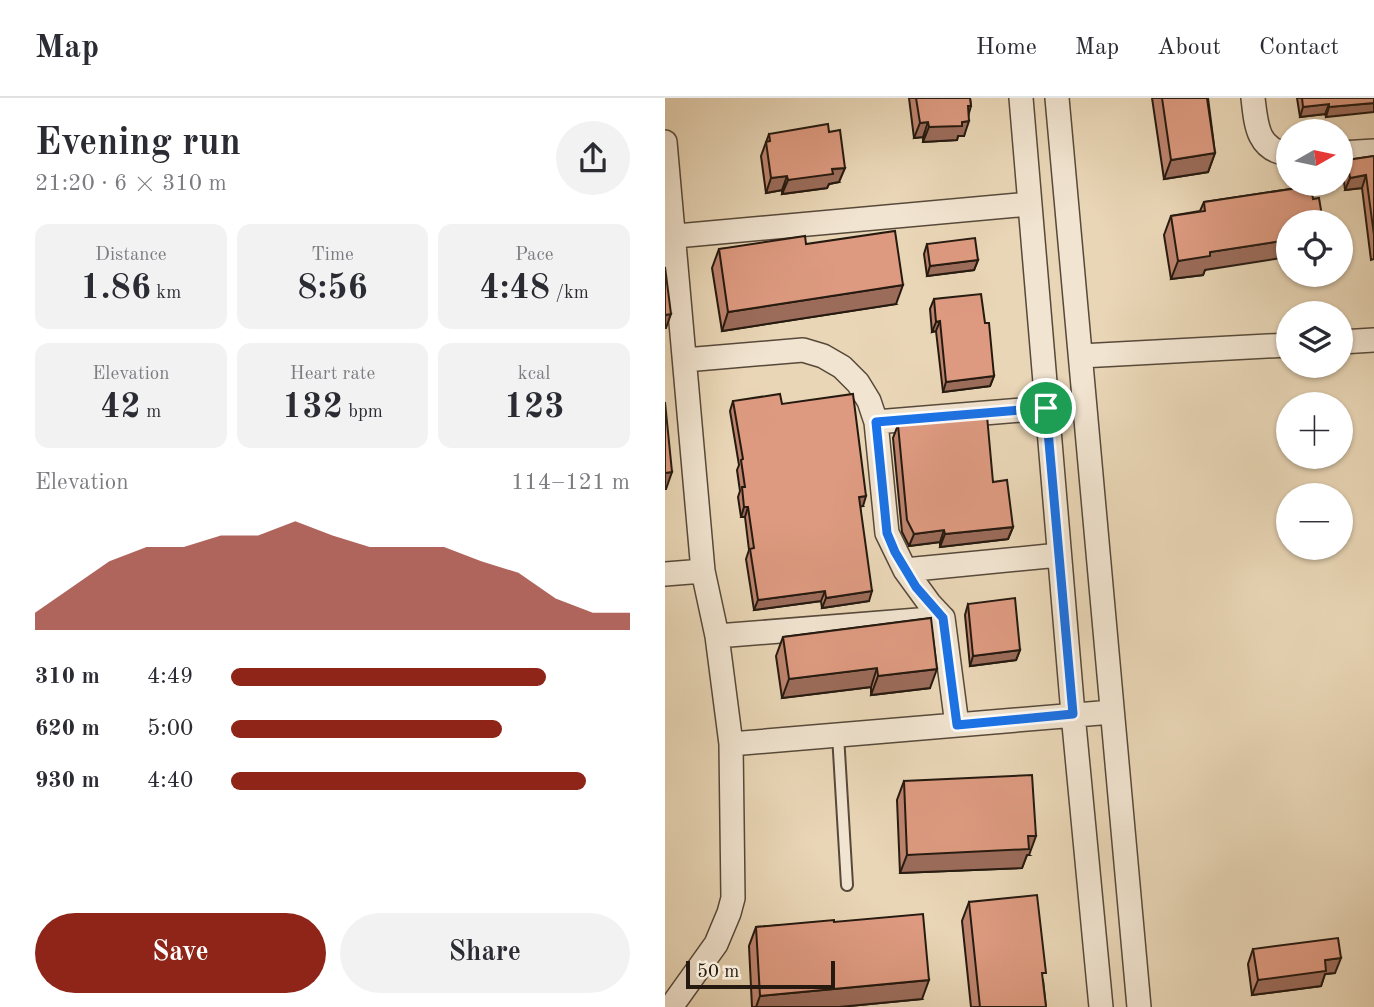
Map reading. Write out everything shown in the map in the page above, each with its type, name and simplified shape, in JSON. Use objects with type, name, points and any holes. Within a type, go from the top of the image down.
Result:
[{"type":"street","points":[[1021,98],[1046,408],[1101,1007]]},
{"type":"street","points":[[1057,98],[1139,1007]]},
{"type":"street","points":[[1253,98],[1261,139],[1276,152]]},
{"type":"street","points":[[665,142],[678,355],[703,571],[717,636],[731,744],[734,885],[729,913],[716,944],[671,1007]]},
{"type":"street","points":[[1353,152],[1374,151]]},
{"type":"street","points":[[669,237],[1029,204]]},
{"type":"street","points":[[1353,341],[1374,340]]},
{"type":"street","points":[[1081,356],[1276,346]]},
{"type":"street","points":[[678,355],[803,350],[823,356],[842,368],[858,383],[869,401],[876,422],[887,533],[916,587],[943,618],[957,725]]},
{"type":"street","points":[[876,422],[1046,408]]},
{"type":"street","points":[[905,570],[1059,555]]},
{"type":"street","points":[[665,574],[703,571]]},
{"type":"street","points":[[717,636],[943,618]]},
{"type":"street","points":[[731,744],[1112,712]]},
{"type":"lane","points":[[838,735],[847,885]]},
{"type":"building","points":[[916,98],[970,98],[969,121],[962,122],[962,126],[929,127],[928,122],[920,123]]},
{"type":"building","points":[[1162,98],[1207,98],[1215,153],[1171,160]]},
{"type":"building","points":[[1302,98],[1374,98],[1374,103],[1303,107]]},
{"type":"building","points":[[828,124],[829,132],[840,130],[845,168],[832,169],[833,174],[788,180],[787,176],[771,178],[766,142],[770,141],[769,134]]},
{"type":"building","points":[[1374,156],[1374,235],[1366,175],[1353,177],[1353,159]]},
{"type":"building","points":[[1276,191],[1276,196],[1319,198],[1321,210],[1276,210],[1276,242],[1210,252],[1210,256],[1178,261],[1171,216],[1205,211],[1204,202]]},
{"type":"building","points":[[895,231],[903,285],[728,312],[719,249],[805,236],[806,244]]},
{"type":"building","points":[[975,238],[978,260],[930,266],[927,244]]},
{"type":"building","points":[[665,267],[671,314],[665,315]]},
{"type":"building","points":[[981,294],[985,323],[989,323],[994,376],[946,382],[940,321],[936,322],[934,299]]},
{"type":"building","points":[[780,394],[782,404],[853,394],[866,496],[859,497],[872,591],[826,598],[825,591],[758,600],[750,549],[754,548],[748,507],[744,507],[743,459],[733,401]]},
{"type":"building","points":[[665,402],[672,472],[665,473]]},
{"type":"building","points":[[987,416],[993,482],[1007,480],[1013,527],[945,534],[944,530],[914,534],[907,520],[898,425]]},
{"type":"building","points":[[1015,598],[1020,650],[973,656],[968,604]]},
{"type":"building","points":[[931,618],[937,669],[878,676],[877,668],[789,679],[783,637]]},
{"type":"building","points":[[1032,775],[1036,836],[1028,836],[1029,849],[907,855],[904,781]]},
{"type":"building","points":[[1037,895],[1046,973],[1042,973],[1046,1007],[980,1007],[969,902]]},
{"type":"building","points":[[923,914],[929,980],[760,996],[756,927]]},
{"type":"building","points":[[1338,938],[1341,958],[1325,960],[1326,971],[1258,980],[1253,949]]},
{"type":"route","points":[[1046,408],[1073,714],[957,725],[943,618],[916,587],[887,533],[876,422],[1046,408]]}]
